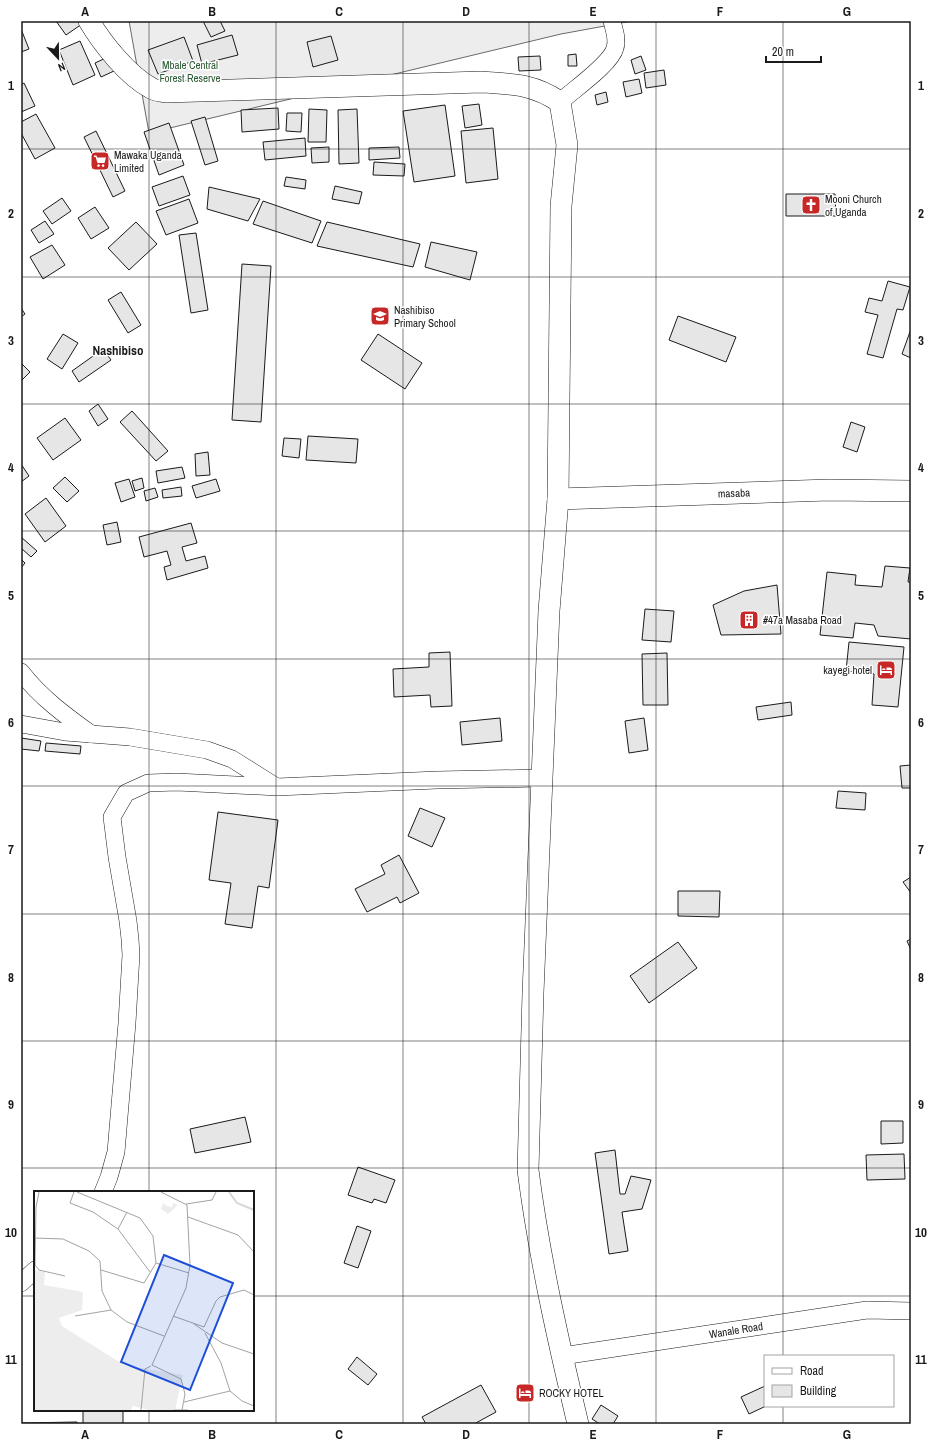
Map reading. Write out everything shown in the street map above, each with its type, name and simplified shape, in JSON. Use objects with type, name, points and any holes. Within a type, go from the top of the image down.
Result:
[{"type":"street","points":[[89,21],[118,61],[141,82],[152,89],[166,92],[481,82],[529,86],[549,94],[560,102],[567,145],[561,206],[558,500],[549,611],[541,778],[528,1170],[549,1298],[578,1424]]},
{"type":"street","points":[[560,102],[610,59],[615,48],[616,34],[612,21]]},
{"type":"street","name":"masaba","points":[[558,500],[829,490],[911,491]]},
{"type":"street","points":[[21,672],[27,680],[59,711],[91,734]]},
{"type":"street","points":[[21,724],[65,732],[130,737],[207,750],[232,759],[277,787]]},
{"type":"street","points":[[103,1191],[110,1177],[116,1152],[131,955],[128,921],[112,817],[126,793],[148,783],[176,782],[277,787],[437,780],[541,778]]},
{"type":"street","points":[[21,1283],[34,1271]]},
{"type":"street","name":"Wanale Road","points":[[562,1356],[867,1310],[911,1310]]},
{"type":"shaded area","name":"Mbale Central Forest Reserve","points":[[129,21],[632,21],[561,34],[149,133]]},
{"type":"building","points":[[56,21],[80,21],[82,24],[66,35]]},
{"type":"building","points":[[203,21],[220,21],[225,31],[211,37]]},
{"type":"building","points":[[21,29],[29,49],[21,52]]},
{"type":"building","points":[[232,35],[238,55],[202,64],[197,45]]},
{"type":"building","points":[[331,36],[338,60],[313,67],[307,42]]},
{"type":"building","points":[[184,37],[193,61],[158,74],[148,50]]},
{"type":"building","points":[[80,41],[95,75],[73,85],[59,50]]},
{"type":"building","points":[[576,54],[577,66],[568,66],[568,55]]},
{"type":"building","points":[[540,56],[541,70],[519,71],[518,57]]},
{"type":"building","points":[[641,56],[646,70],[635,74],[631,60]]},
{"type":"building","points":[[108,57],[114,71],[101,77],[95,63]]},
{"type":"building","points":[[664,70],[666,85],[646,88],[644,73]]},
{"type":"building","points":[[639,79],[642,93],[626,97],[623,82]]},
{"type":"building","points":[[24,83],[35,106],[21,112],[21,85]]},
{"type":"building","points":[[606,92],[608,102],[597,105],[595,95]]},
{"type":"building","points":[[479,104],[482,125],[465,128],[462,106]]},
{"type":"building","points":[[445,105],[455,176],[414,182],[403,111]]},
{"type":"building","points":[[278,108],[279,129],[242,132],[241,110]]},
{"type":"building","points":[[309,109],[327,110],[326,142],[308,142]]},
{"type":"building","points":[[357,109],[359,163],[339,164],[338,110]]},
{"type":"building","points":[[287,113],[302,113],[301,132],[286,131]]},
{"type":"building","points":[[36,114],[55,148],[35,159],[21,133],[21,122]]},
{"type":"building","points":[[205,117],[218,161],[205,165],[191,121]]},
{"type":"building","points":[[169,123],[184,165],[159,175],[144,132]]},
{"type":"building","points":[[493,128],[498,179],[466,183],[461,131]]},
{"type":"building","points":[[96,131],[125,191],[113,197],[84,137]]},
{"type":"building","points":[[305,138],[306,156],[265,160],[263,142]]},
{"type":"building","points":[[329,147],[329,162],[312,163],[311,148]]},
{"type":"building","points":[[399,147],[400,158],[369,160],[369,148]]},
{"type":"building","points":[[374,162],[405,164],[404,176],[373,175]]},
{"type":"building","points":[[183,176],[190,195],[159,206],[152,187]]},
{"type":"building","points":[[286,177],[306,180],[305,189],[284,186]]},
{"type":"building","points":[[335,186],[362,192],[359,204],[332,199]]},
{"type":"building","points":[[209,187],[260,199],[248,221],[207,209]]},
{"type":"building","name":"Mooni Church of Uganda","points":[[786,194],[835,194],[836,216],[786,216]]},
{"type":"building","points":[[62,198],[71,211],[52,224],[43,211]]},
{"type":"building","points":[[189,199],[198,223],[166,235],[156,211]]},
{"type":"building","points":[[263,201],[321,221],[312,243],[253,224]]},
{"type":"building","points":[[95,207],[109,228],[91,239],[78,218]]},
{"type":"building","points":[[45,221],[54,234],[39,243],[31,230]]},
{"type":"building","points":[[136,222],[157,244],[129,270],[108,248]]},
{"type":"building","points":[[327,222],[420,244],[413,267],[317,246]]},
{"type":"building","points":[[196,233],[208,310],[191,313],[179,235]]},
{"type":"building","points":[[431,242],[477,252],[470,280],[425,267]]},
{"type":"building","points":[[52,245],[65,265],[43,279],[30,257]]},
{"type":"building","points":[[242,264],[271,266],[261,422],[232,420]]},
{"type":"building","points":[[888,281],[910,287],[903,310],[897,309],[883,358],[867,354],[878,315],[865,312],[869,298],[882,301]]},
{"type":"building","points":[[121,292],[141,325],[128,333],[108,300]]},
{"type":"building","points":[[21,308],[25,314],[21,317]]},
{"type":"building","points":[[678,316],[736,337],[726,362],[669,340]]},
{"type":"building","points":[[911,329],[911,358],[902,354]]},
{"type":"building","points":[[63,334],[78,343],[62,369],[47,359]]},
{"type":"building","points":[[378,334],[422,363],[405,389],[361,360]]},
{"type":"building","points":[[103,349],[111,360],[79,382],[72,371]]},
{"type":"building","points":[[21,363],[30,372],[21,381]]},
{"type":"building","points":[[98,404],[108,419],[98,426],[89,411]]},
{"type":"building","points":[[132,411],[168,451],[156,461],[120,422]]},
{"type":"building","points":[[65,418],[81,440],[53,460],[37,438]]},
{"type":"building","points":[[851,422],[865,427],[857,452],[843,447]]},
{"type":"building","points":[[308,436],[358,439],[356,463],[306,460]]},
{"type":"building","points":[[284,438],[301,439],[299,458],[282,456]]},
{"type":"building","points":[[208,452],[210,475],[196,476],[195,454]]},
{"type":"building","points":[[21,464],[29,476],[21,482]]},
{"type":"building","points":[[182,467],[185,478],[158,483],[156,471]]},
{"type":"building","points":[[65,477],[79,491],[67,502],[53,488]]},
{"type":"building","points":[[142,478],[144,488],[135,491],[132,481]]},
{"type":"building","points":[[129,479],[135,497],[121,502],[115,483]]},
{"type":"building","points":[[216,479],[220,491],[196,498],[192,486]]},
{"type":"building","points":[[181,487],[182,496],[163,498],[162,490]]},
{"type":"building","points":[[155,488],[158,497],[146,501],[144,491]]},
{"type":"building","points":[[46,498],[66,526],[45,542],[25,514]]},
{"type":"building","points":[[117,522],[121,542],[107,545],[103,525]]},
{"type":"building","points":[[191,523],[197,543],[182,547],[186,561],[205,556],[208,568],[167,580],[164,567],[171,565],[167,551],[144,557],[139,537]]},
{"type":"building","points":[[21,537],[37,551],[31,557],[21,548]]},
{"type":"building","points":[[21,559],[25,563],[21,568]]},
{"type":"building","points":[[885,566],[910,568],[908,582],[911,582],[911,639],[878,636],[874,625],[855,623],[853,638],[820,635],[827,572],[856,575],[855,585],[882,587]]},
{"type":"building","name":"#47a Masaba Road","points":[[777,585],[781,634],[721,635],[713,605],[744,591]]},
{"type":"building","points":[[645,609],[674,611],[671,642],[642,640]]},
{"type":"building","points":[[849,642],[904,647],[898,707],[872,705],[874,674],[846,671]]},
{"type":"building","points":[[450,652],[452,706],[431,707],[430,695],[394,697],[393,669],[429,667],[429,653]]},
{"type":"building","points":[[667,653],[668,705],[643,705],[642,654]]},
{"type":"building","points":[[791,702],[792,715],[758,720],[756,707]]},
{"type":"building","points":[[500,718],[502,741],[462,745],[460,722]]},
{"type":"building","points":[[644,718],[648,750],[629,753],[625,721]]},
{"type":"building","points":[[21,738],[41,741],[39,751],[21,749]]},
{"type":"building","points":[[46,743],[81,746],[80,754],[45,751]]},
{"type":"building","points":[[911,765],[911,788],[902,788],[900,766]]},
{"type":"building","points":[[838,791],[866,793],[865,810],[836,808]]},
{"type":"building","points":[[420,808],[445,818],[432,847],[408,836]]},
{"type":"building","points":[[218,812],[278,820],[269,888],[258,886],[252,928],[225,924],[231,883],[209,880]]},
{"type":"building","points":[[399,855],[419,893],[400,903],[397,897],[367,912],[355,889],[385,874],[381,865]]},
{"type":"building","points":[[911,877],[911,893],[903,882]]},
{"type":"building","points":[[678,891],[720,891],[719,917],[678,916]]},
{"type":"building","points":[[911,939],[911,950],[907,941]]},
{"type":"building","points":[[678,942],[697,968],[649,1003],[630,976]]},
{"type":"building","points":[[245,1117],[251,1142],[195,1153],[190,1129]]},
{"type":"building","points":[[881,1121],[903,1121],[903,1143],[881,1144]]},
{"type":"building","points":[[615,1150],[620,1194],[625,1194],[631,1176],[651,1180],[642,1209],[622,1212],[628,1251],[609,1254],[595,1153]]},
{"type":"building","points":[[904,1154],[905,1179],[867,1180],[866,1155]]},
{"type":"building","points":[[358,1167],[395,1180],[386,1203],[374,1199],[372,1203],[348,1195]]},
{"type":"building","points":[[357,1226],[371,1231],[358,1268],[344,1263]]},
{"type":"building","points":[[357,1357],[377,1374],[368,1385],[348,1369]]},
{"type":"building","points":[[481,1385],[496,1412],[474,1424],[426,1424],[422,1417]]},
{"type":"building","points":[[764,1386],[764,1407],[749,1414],[741,1397]]},
{"type":"building","points":[[601,1405],[618,1416],[613,1424],[600,1424],[592,1419]]},
{"type":"building","points":[[83,1411],[123,1411],[123,1424],[83,1424]]},
{"type":"building","points":[[77,1422],[77,1424],[21,1424],[21,1423]]},
{"type":"place","name":"Mawaka Uganda Limited","points":[[100,161]]},
{"type":"place","name":"Mooni Church of Uganda","points":[[811,205]]},
{"type":"place","name":"Nashibiso Primary School","points":[[380,316]]},
{"type":"place","name":"#47a Masaba Road","points":[[749,620]]},
{"type":"place","name":"kayegi hotel","points":[[886,670]]},
{"type":"place","name":"ROCKY HOTEL","points":[[525,1393]]},
{"type":"district","name":"Nashibiso","points":[[118,350]]}]
